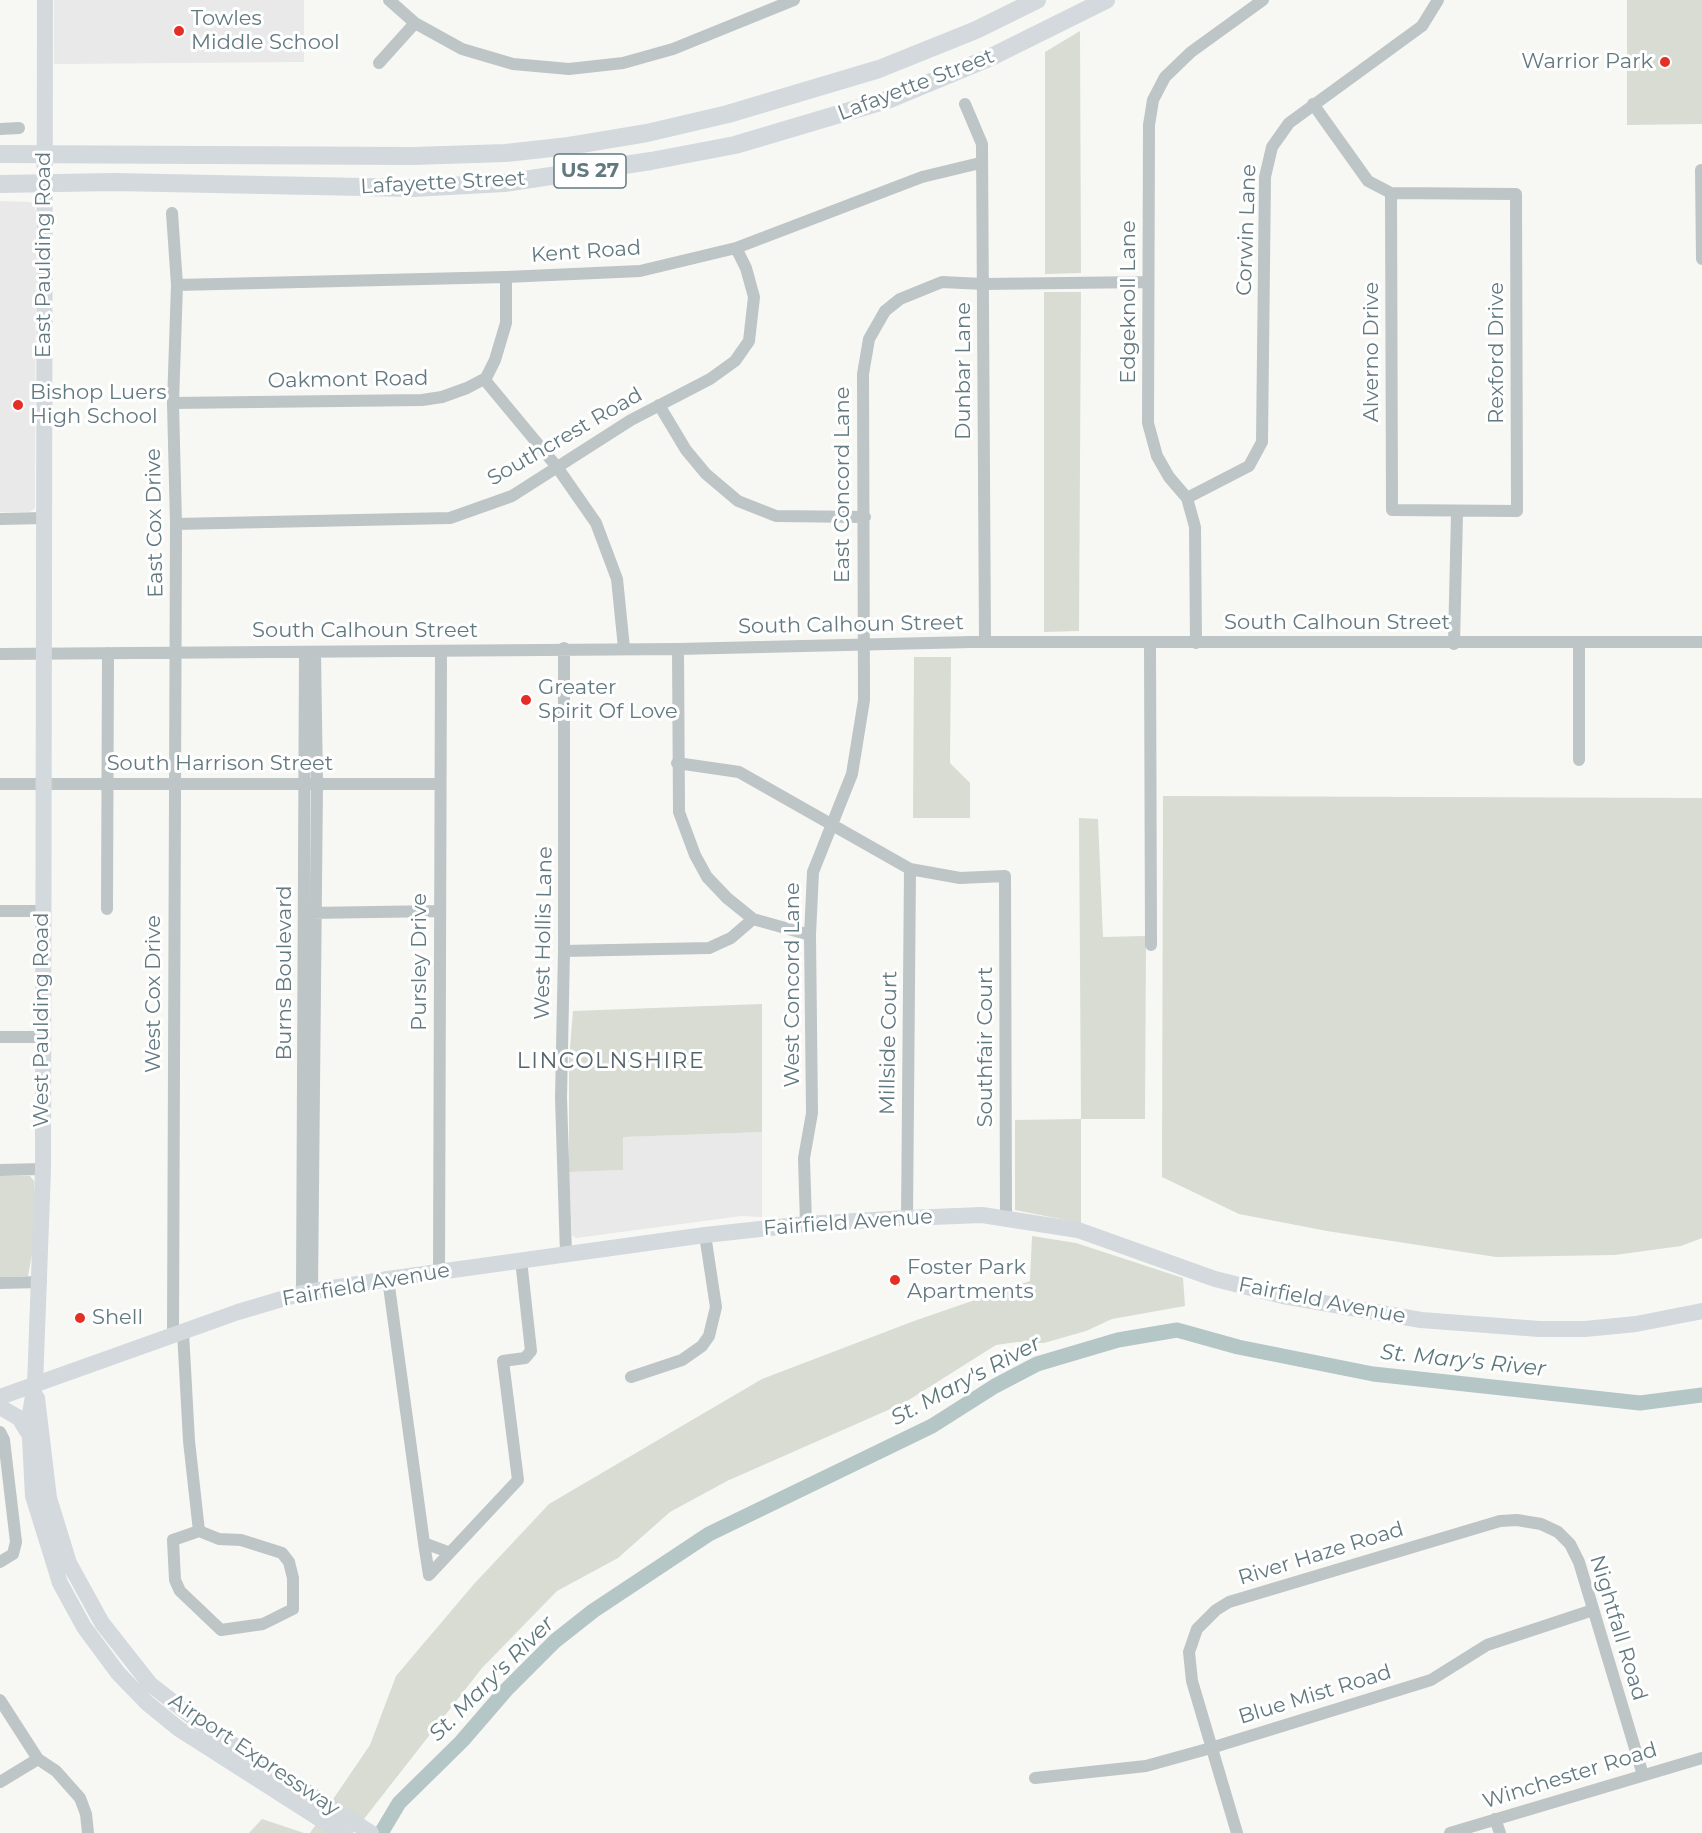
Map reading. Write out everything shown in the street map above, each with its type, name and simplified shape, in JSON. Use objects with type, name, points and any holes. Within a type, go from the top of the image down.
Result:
[{"type":"highway","name":"Lafayette Street","points":[[0,154],[412,156],[506,153],[568,146],[647,134],[728,114],[858,76],[976,30],[1037,0]]},
{"type":"highway","name":"Lafayette Street","points":[[0,184],[413,188],[504,183],[651,161],[735,145],[890,99],[989,58],[1106,0]]},
{"type":"main road","name":"East Paulding Road","points":[[43,653],[45,0]]},
{"type":"main road","name":"West Paulding Road","points":[[35,1385],[41,1282],[43,1169],[41,911],[43,653]]},
{"type":"main road","name":"Fairfield Avenue","points":[[0,1397],[178,1334],[307,1292],[705,1235],[806,1224],[907,1218],[982,1215],[1078,1230],[1215,1279],[1283,1296],[1421,1320],[1528,1328],[1585,1329],[1636,1324],[1702,1311]]},
{"type":"main road","name":"Airport Expressway","points":[[35,1385],[29,1419],[29,1435],[36,1505],[60,1583],[84,1627],[118,1673],[147,1703],[213,1753],[371,1833]]},
{"type":"main road","name":"Airport Expressway","points":[[35,1385],[49,1498],[69,1563],[102,1623],[150,1684],[316,1807],[342,1833]]},
{"type":"main road","points":[[0,1407],[19,1418],[29,1435]]},
{"type":"street","points":[[389,0],[415,23],[444,41],[478,55],[528,66],[569,69],[650,57],[795,0]]},
{"type":"street","points":[[757,0],[762,13]]},
{"type":"street","name":"Edgeknoll Lane","points":[[1196,643],[1196,527],[1187,498],[1169,477],[1157,456],[1148,423],[1149,125],[1153,99],[1165,77],[1191,52],[1263,0]]},
{"type":"street","name":"Corwin Lane","points":[[1187,498],[1249,466],[1262,442],[1265,177],[1272,147],[1289,123],[1422,26],[1438,0]]},
{"type":"street","points":[[379,63],[415,23]]},
{"type":"street","name":"Dunbar Lane","points":[[965,104],[981,144],[984,284],[985,642]]},
{"type":"street","points":[[1313,104],[1368,181],[1391,193]]},
{"type":"street","points":[[0,129],[19,128]]},
{"type":"street","name":"Kent Road","points":[[177,285],[506,277],[640,271],[736,248],[922,177],[980,163]]},
{"type":"street","points":[[1701,170],[1702,260]]},
{"type":"street","name":"Rexford Drive","points":[[1391,193],[1516,194],[1517,512],[1457,513]]},
{"type":"street","name":"Alverno Drive","points":[[1391,193],[1392,510],[1457,513]]},
{"type":"street","name":"East Cox Drive","points":[[172,213],[177,285],[173,403],[177,524],[176,652]]},
{"type":"street","name":"Southcrest Road","points":[[177,524],[450,518],[512,495],[631,420],[710,379],[735,361],[749,341],[754,297],[746,268],[736,248]]},
{"type":"street","points":[[506,277],[506,323],[495,360],[484,379],[557,467],[596,523],[611,558],[620,599],[624,648]]},
{"type":"street","name":"East Concord Lane","points":[[862,646],[865,353],[875,325],[885,311],[900,299],[942,282],[984,284]]},
{"type":"street","points":[[984,284],[1147,282]]},
{"type":"street","name":"Oakmont Road","points":[[173,403],[422,400],[442,397],[484,379]]},
{"type":"street","points":[[659,405],[686,450],[706,474],[738,501],[776,516],[865,517]]},
{"type":"street","points":[[1454,644],[1457,513]]},
{"type":"street","points":[[0,519],[44,518]]},
{"type":"street","name":"South Calhoun Street","points":[[0,654],[564,648],[678,649],[985,642],[1305,641],[1454,644],[1702,642]]},
{"type":"street","points":[[1150,643],[1151,945]]},
{"type":"street","points":[[1579,643],[1579,759]]},
{"type":"street","name":"West Concord Lane","points":[[806,1224],[804,1158],[812,1113],[810,934],[813,872],[829,825],[852,774],[860,737],[864,699],[862,646]]},
{"type":"street","name":"West Hollis Lane","points":[[564,648],[564,951],[561,1098],[566,1254]]},
{"type":"street","points":[[678,649],[679,812],[694,855],[707,877],[727,898],[753,919],[810,934]]},
{"type":"street","name":"Pursley Drive","points":[[439,1272],[441,651]]},
{"type":"street","name":"West Cox Drive","points":[[176,652],[178,1334],[199,1531]]},
{"type":"street","name":"Burns Boulevard","points":[[307,1292],[310,652]]},
{"type":"street","points":[[107,909],[108,653]]},
{"type":"street","points":[[677,763],[739,772],[910,869]]},
{"type":"street","name":"South Harrison Street","points":[[0,784],[439,784]]},
{"type":"street","name":"Southfair Court","points":[[910,869],[960,878],[1005,876],[1006,1218]]},
{"type":"street","name":"Millside Court","points":[[907,1218],[910,869]]},
{"type":"street","points":[[0,911],[41,911]]},
{"type":"street","points":[[310,913],[440,911]]},
{"type":"street","points":[[564,951],[710,948],[731,938],[753,919]]},
{"type":"street","points":[[0,1038],[42,1037]]},
{"type":"street","points":[[0,1170],[43,1169]]},
{"type":"street","points":[[631,1377],[682,1360],[702,1346],[709,1336],[716,1307],[705,1235]]},
{"type":"street","points":[[388,1279],[429,1575],[448,1552],[518,1480],[503,1361],[525,1358],[531,1351],[521,1260]]},
{"type":"street","points":[[0,1283],[41,1282]]},
{"type":"street","points":[[0,1432],[4,1440],[16,1542],[13,1554],[0,1562]]},
{"type":"street","name":"Nightfall Road","points":[[1488,1523],[1517,1520],[1540,1524],[1558,1532],[1570,1544],[1579,1562],[1643,1775]]},
{"type":"street","name":"River Haze Road","points":[[1211,1748],[1192,1681],[1189,1652],[1197,1629],[1216,1610],[1229,1602],[1488,1523]]},
{"type":"street","points":[[199,1531],[219,1539],[242,1540],[282,1553],[289,1562],[293,1578],[293,1609],[263,1624],[221,1630],[180,1591],[175,1580],[173,1540],[199,1531]]},
{"type":"street","points":[[424,1543],[448,1552]]},
{"type":"street","name":"Blue Mist Road","points":[[1035,1778],[1146,1766],[1211,1748],[1431,1680],[1486,1646],[1593,1610]]},
{"type":"street","points":[[0,1700],[38,1759],[56,1771],[80,1798],[86,1814],[88,1833]]},
{"type":"street","points":[[1211,1748],[1237,1833]]},
{"type":"street","name":"Winchester Road","points":[[1450,1833],[1702,1758]]},
{"type":"street","points":[[0,1782],[38,1759]]},
{"type":"street","points":[[1495,1819],[1500,1833]]},
{"type":"shaded area","name":"Towles Middle School","points":[[54,0],[304,0],[304,62],[54,64]]},
{"type":"shaded area","name":"Warrior Park","points":[[1627,0],[1702,0],[1702,124],[1627,125]]},
{"type":"shaded area","points":[[1080,31],[1081,273],[1045,274],[1045,52]]},
{"type":"shaded area","name":"Bishop Luers High School","points":[[0,201],[30,202],[34,205],[36,212],[35,508],[30,512],[0,512]]},
{"type":"shaded area","points":[[1044,292],[1081,292],[1079,631],[1044,632]]},
{"type":"shaded area","points":[[914,657],[951,657],[950,763],[970,783],[970,818],[913,818]]},
{"type":"shaded area","points":[[1163,796],[1702,798],[1702,1238],[1681,1246],[1615,1255],[1496,1257],[1327,1231],[1239,1214],[1162,1177]]},
{"type":"shaded area","points":[[1079,818],[1098,819],[1103,937],[1146,936],[1145,1119],[1081,1119]]},
{"type":"shaded area","points":[[762,1004],[762,1132],[623,1137],[623,1170],[569,1172],[569,1060],[573,1011]]},
{"type":"shaded area","points":[[1081,1119],[1081,1223],[1015,1210],[1015,1120]]},
{"type":"shaded area","points":[[762,1132],[762,1217],[741,1216],[576,1238],[572,1235],[569,1172],[623,1170],[622,1137]]},
{"type":"shaded area","points":[[0,1176],[30,1176],[34,1181],[34,1243],[28,1276],[0,1277]]},
{"type":"shaded area","points":[[1032,1236],[1076,1243],[1183,1278],[1185,1306],[1112,1319],[1086,1331],[1044,1343],[1017,1342],[996,1345],[904,1403],[727,1481],[670,1512],[618,1558],[557,1591],[482,1668],[353,1833],[310,1833],[370,1745],[396,1676],[474,1584],[549,1504],[762,1379],[914,1321],[1030,1281]]},
{"type":"shaded area","points":[[262,1819],[304,1833],[249,1833]]},
{"type":"waterway","name":"St. Mary's River","points":[[381,1833],[399,1803],[462,1741],[506,1690],[555,1641],[593,1611],[709,1534],[932,1426],[995,1386],[1037,1364],[1118,1340],[1177,1330],[1238,1347],[1373,1374],[1640,1403],[1702,1395]]},
{"type":"place","name":"Towles Middle School","points":[[179,31]]},
{"type":"place","name":"Warrior Park","points":[[1665,62]]},
{"type":"place","name":"Bishop Luers High School","points":[[18,405]]},
{"type":"place","name":"Greater Spirit Of Love","points":[[526,700]]},
{"type":"place","name":"Foster Park Apartments","points":[[895,1280]]},
{"type":"place","name":"Shell","points":[[80,1318]]},
{"type":"district","name":"LINCOLNSHIRE","points":[[611,1062]]}]
